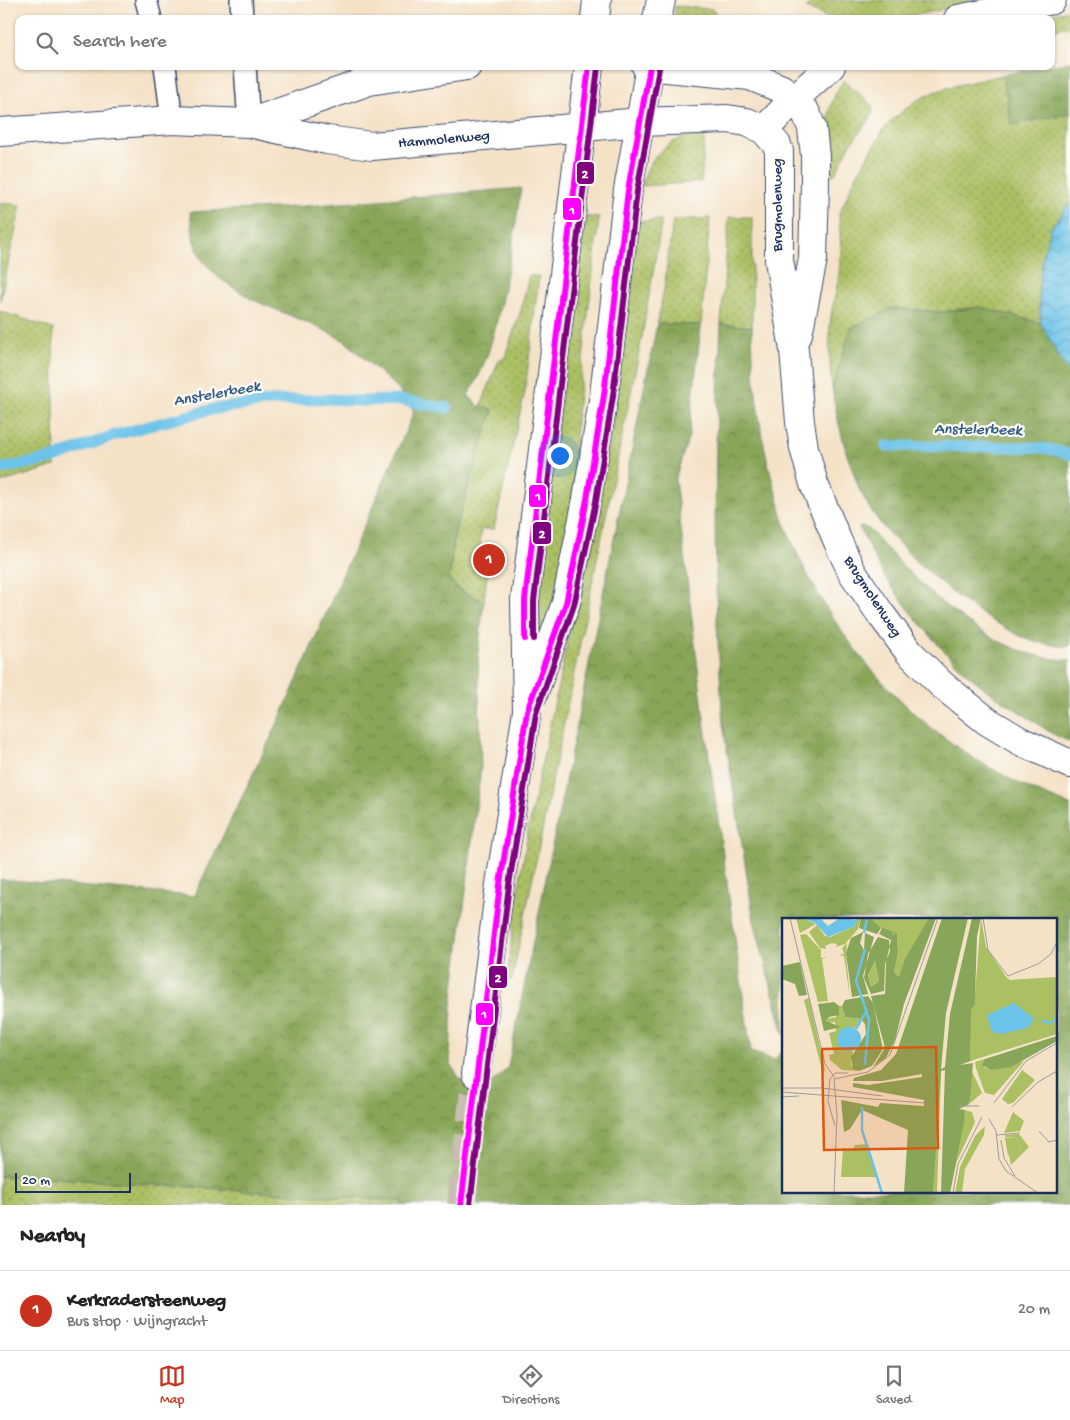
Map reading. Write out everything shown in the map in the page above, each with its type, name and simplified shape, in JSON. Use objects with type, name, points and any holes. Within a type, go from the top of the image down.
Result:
[{"type":"street","points":[[595,15],[597,0]]},
{"type":"street","points":[[658,15],[660,0]]},
{"type":"street","points":[[978,15],[1052,0]]},
{"type":"street","name":"Hammolenweg","points":[[249,123],[369,81],[440,70]]},
{"type":"street","points":[[476,1074],[500,884],[527,710],[525,600],[589,70]]},
{"type":"street","points":[[527,710],[566,603],[587,499],[604,395],[628,190],[649,70]]},
{"type":"street","name":"Brugmolenweg","points":[[690,70],[750,76],[782,88],[806,113],[812,128],[815,184],[813,259],[794,350]]},
{"type":"street","points":[[640,122],[727,119],[747,122],[764,130],[794,99],[827,70]]},
{"type":"street","name":"Hammolenweg","points":[[0,132],[172,120],[249,123],[327,140],[372,146],[640,122]]},
{"type":"street","name":"Brugmolenweg","points":[[764,130],[777,145],[778,151],[779,260],[794,350],[804,448],[814,484],[852,572],[908,652],[942,685],[987,721],[1012,736],[1070,764]]},
{"type":"lane","points":[[146,0],[150,15]]},
{"type":"lane","points":[[241,0],[242,15]]},
{"type":"lane","points":[[166,70],[172,120]]},
{"type":"lane","points":[[246,70],[249,123]]},
{"type":"green space","points":[[814,0],[987,0],[916,15],[822,15],[806,8]]},
{"type":"green space","points":[[675,6],[712,9],[715,11],[714,15],[675,15]]},
{"type":"green space","points":[[1070,10],[1070,26],[1055,29],[1055,15],[1046,15]]},
{"type":"green space","points":[[1070,62],[1070,113],[1012,125],[1002,75],[1028,70],[1055,70],[1055,65]]},
{"type":"green space","points":[[1002,75],[1012,125],[1070,113],[1070,203],[1051,228],[1039,289],[1041,323],[980,307],[940,312],[893,308],[851,328],[832,389],[830,334],[831,316],[841,256],[839,212],[856,176],[884,129],[914,102],[934,92]]},
{"type":"green space","points":[[844,80],[872,105],[873,110],[871,117],[850,145],[835,174],[829,176],[827,126],[832,102]]},
{"type":"green space","points":[[702,132],[705,136],[701,182],[643,186],[642,183],[649,166],[662,150],[681,138]]},
{"type":"green space","points":[[521,188],[510,257],[493,336],[480,373],[468,395],[480,407],[493,409],[455,530],[449,578],[460,590],[484,601],[478,652],[481,767],[452,1005],[450,1063],[460,1079],[470,1085],[479,1087],[499,1077],[508,1067],[657,324],[701,325],[689,436],[675,479],[705,727],[751,1052],[774,1060],[782,1051],[782,1192],[1058,1192],[1058,918],[782,918],[782,1027],[754,921],[723,724],[717,626],[716,441],[721,324],[752,327],[754,372],[762,435],[783,517],[789,535],[811,582],[838,625],[867,664],[901,700],[938,732],[978,761],[1022,785],[1070,805],[1070,1205],[402,1205],[402,1201],[0,1176],[0,879],[194,896],[281,716],[414,412],[397,388],[345,341],[251,299],[219,278],[202,260],[194,242],[190,212],[293,207]]},
{"type":"green space","points":[[0,203],[21,205],[0,301]]},
{"type":"green space","points":[[582,216],[599,218],[576,420],[573,515],[550,631],[540,635],[534,631]]},
{"type":"green space","points":[[729,217],[752,217],[752,327],[721,324]]},
{"type":"green space","points":[[710,218],[701,325],[657,324],[664,289],[673,220]]},
{"type":"green space","points":[[662,220],[642,337],[512,980],[507,979],[515,909],[528,831],[612,425],[638,221]]},
{"type":"green space","points":[[529,275],[539,277],[525,391],[494,529],[481,529],[480,554],[489,556],[484,601],[469,595],[449,578],[455,530],[493,409],[480,408],[499,360],[504,359],[521,310]]},
{"type":"green space","points":[[980,307],[1041,323],[1070,374],[1070,646],[1040,643],[1020,636],[986,617],[955,595],[915,560],[883,527],[860,491],[846,452],[832,389],[851,328],[893,308],[940,312]]},
{"type":"green space","points":[[0,311],[53,329],[55,466],[0,483]]},
{"type":"green space","points":[[859,527],[870,530],[933,595],[984,633],[1000,642],[1034,655],[1070,660],[1070,742],[1053,734],[988,691],[966,673],[941,648],[912,614],[884,576]]},
{"type":"green space","points":[[0,1176],[40,1177],[463,1205],[0,1205]]},
{"type":"water","points":[[1070,203],[1070,374],[1041,323],[1039,289],[1043,255],[1051,228]]},
{"type":"waterway","name":"Anstelerbeek","points":[[0,469],[51,459],[115,435],[209,410],[271,401],[330,399],[361,401],[399,400],[447,408]]},
{"type":"waterway","name":"Anstelerbeek","points":[[886,446],[1027,447],[1054,450],[1070,455]]},
{"type":"tunnel","points":[[461,1205],[476,1074]]},
{"type":"transit line","name":"1","points":[[525,639],[525,600],[589,70]]},
{"type":"transit line","name":"2","points":[[534,639],[534,601],[598,70]]},
{"type":"transit line","name":"1","points":[[461,1205],[500,884],[527,711],[566,603],[587,499],[604,395],[628,190],[649,70]]},
{"type":"transit line","name":"2","points":[[470,1205],[509,885],[536,713],[574,605],[596,501],[613,396],[637,191],[659,70]]},
{"type":"place","name":"Kerkradersteenweg","points":[[489,560]]}]
